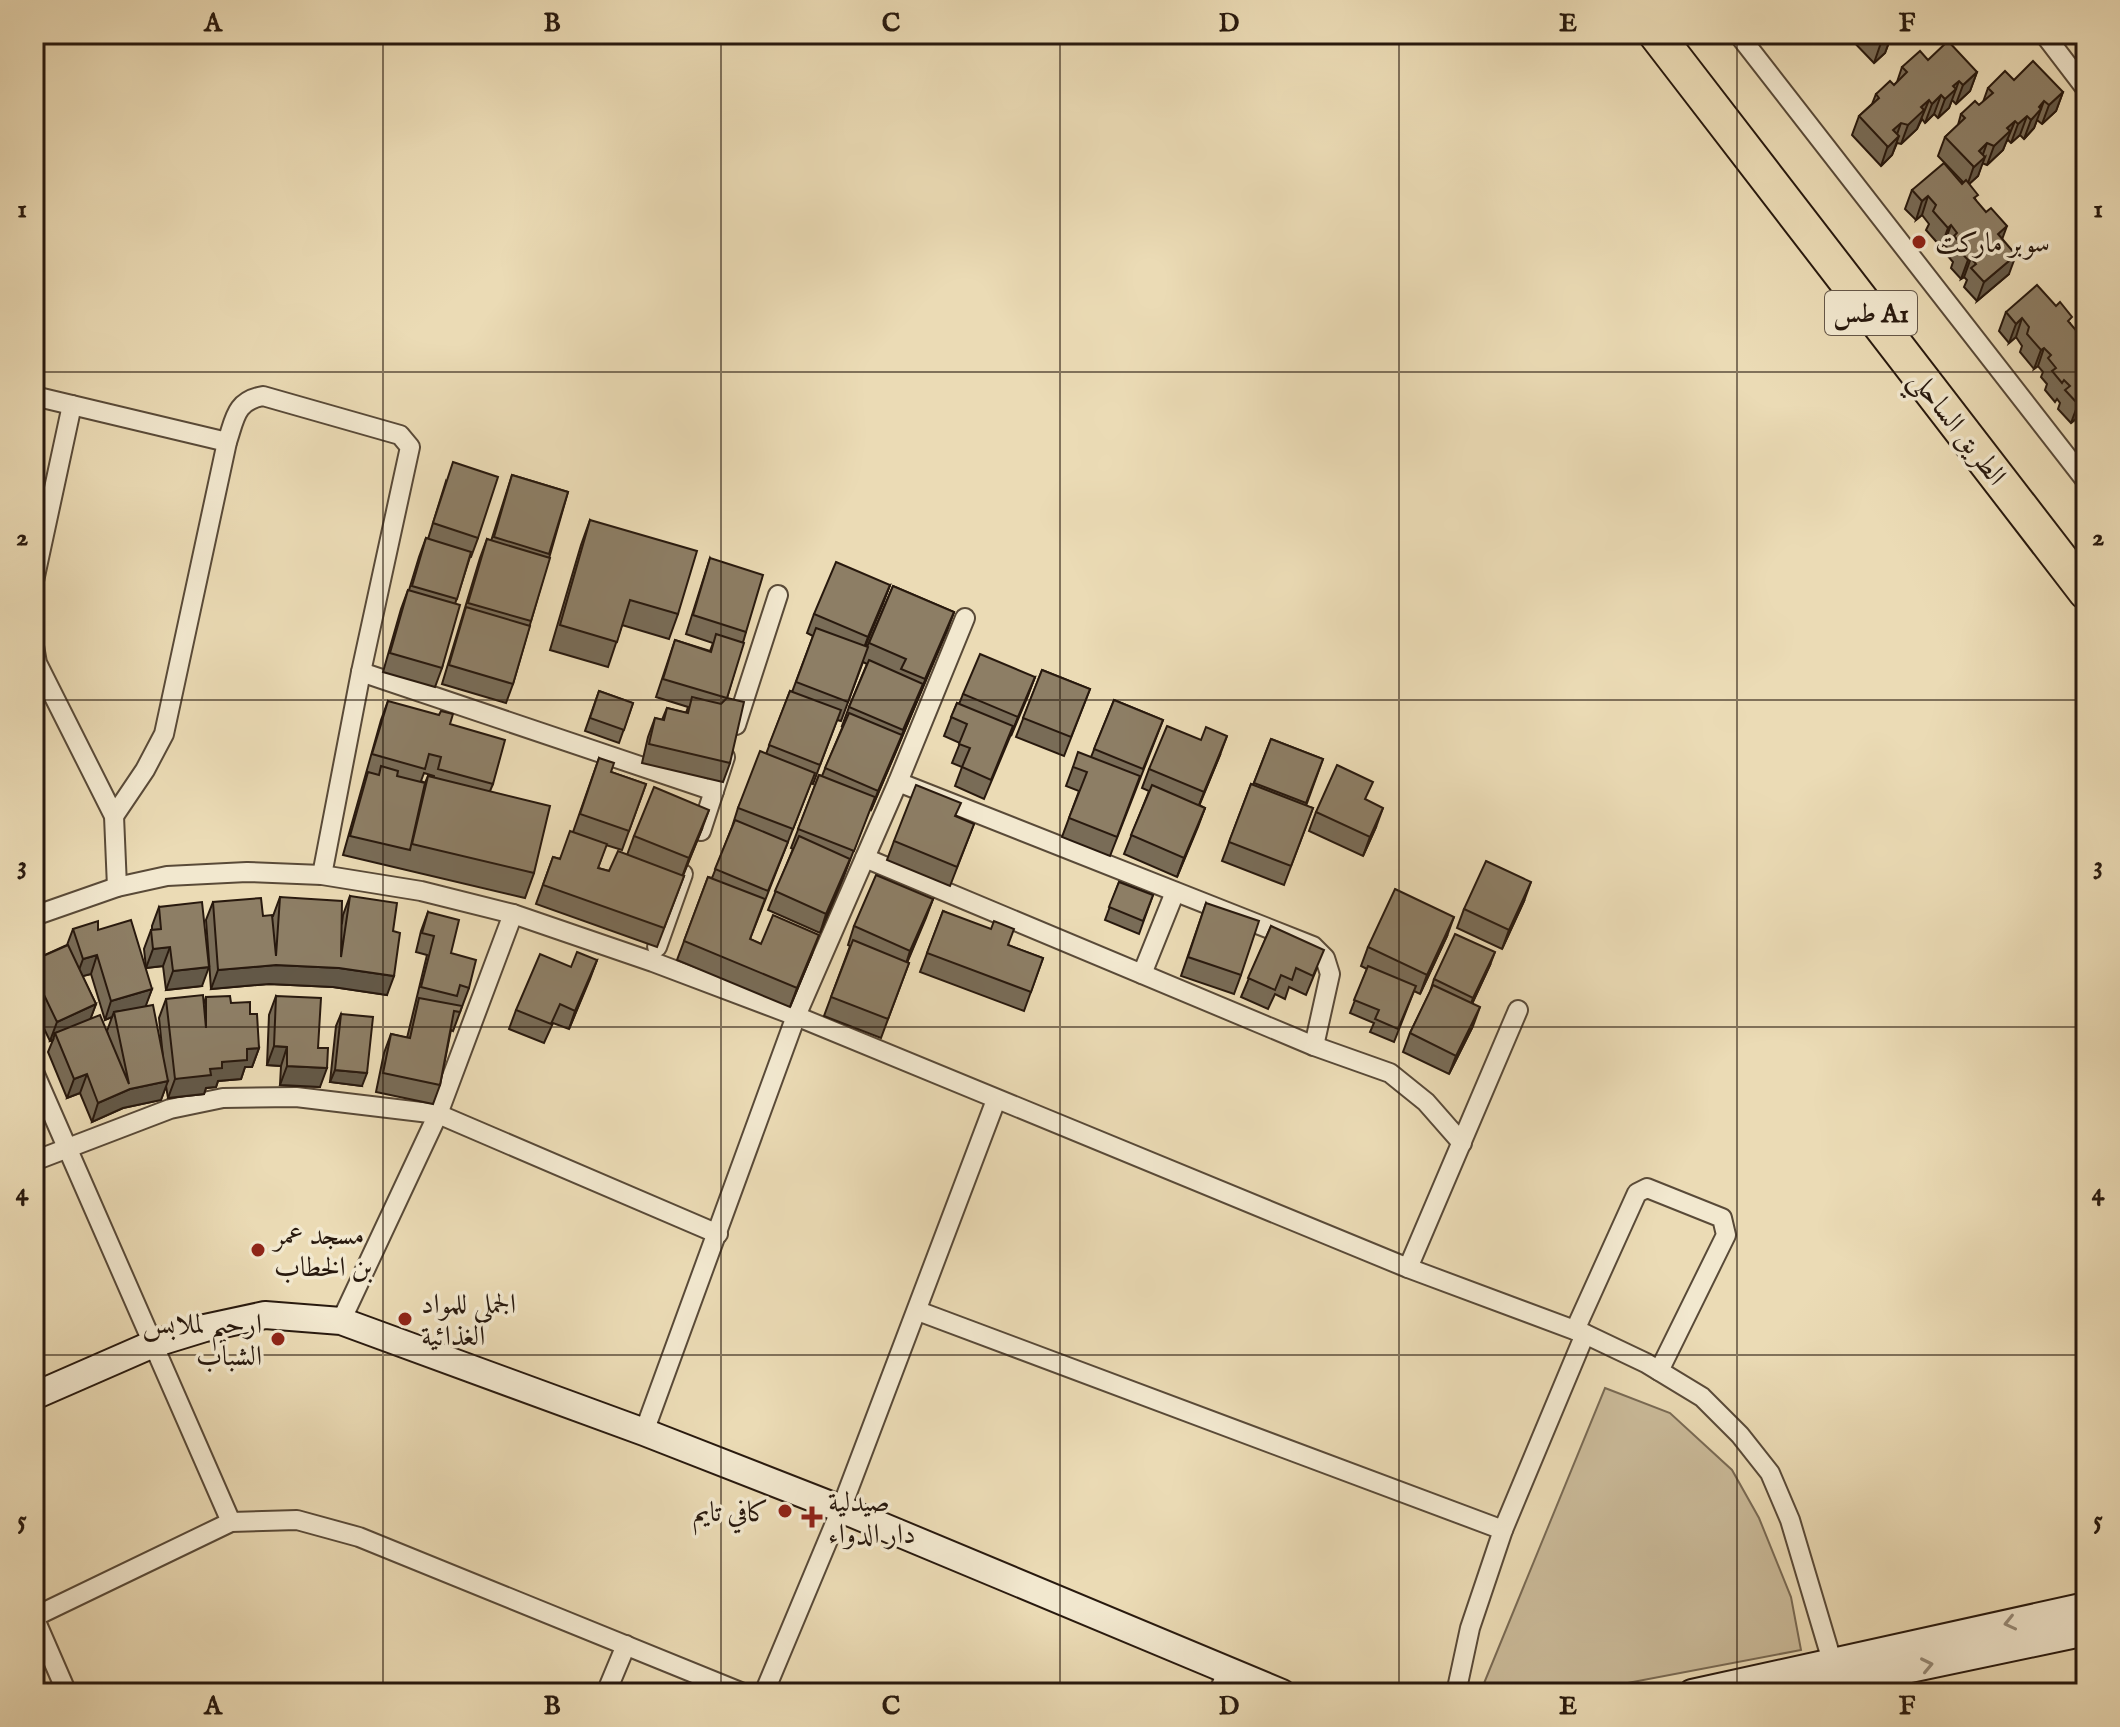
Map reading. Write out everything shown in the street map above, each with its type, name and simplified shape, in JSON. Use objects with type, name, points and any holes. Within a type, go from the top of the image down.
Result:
[{"type":"highway","name":"الطريق الساحلي","points":[[1656,34],[2086,592]]},
{"type":"main road","points":[[34,1396],[153,1344],[205,1328],[265,1315],[341,1321],[644,1432],[841,1509],[1223,1681],[1282,1693]]},
{"type":"main road","points":[[1796,1693],[1836,1673],[2086,1606]]},
{"type":"main road","points":[[1692,1693],[2086,1632]]},
{"type":"street","points":[[1738,34],[2086,481]]},
{"type":"street","points":[[2044,34],[2086,89]]},
{"type":"street","points":[[34,396],[227,442]]},
{"type":"street","points":[[114,816],[145,770],[164,734],[227,442],[239,407],[250,398],[263,396],[400,435],[410,447],[361,672],[322,875]]},
{"type":"street","points":[[34,581],[72,405]]},
{"type":"street","points":[[653,962],[714,791],[778,595]]},
{"type":"street","points":[[644,1432],[796,1016],[898,782],[965,618]]},
{"type":"street","points":[[34,646],[37,663],[114,816],[117,887]]},
{"type":"street","points":[[361,672],[714,791]]},
{"type":"street","points":[[898,782],[1313,946],[1325,958],[1330,974],[1314,1046]]},
{"type":"street","points":[[865,858],[1314,1046],[1390,1073],[1426,1102],[1462,1143]]},
{"type":"street","points":[[34,916],[117,887],[167,876],[247,872],[322,875],[421,891],[513,914],[796,1016],[1408,1268],[1580,1332],[1659,1371],[1702,1397],[1740,1435],[1770,1473],[1790,1520],[1836,1673]]},
{"type":"street","points":[[1142,974],[1175,892]]},
{"type":"street","points":[[341,1321],[438,1114],[513,914]]},
{"type":"street","points":[[1408,1268],[1518,1010]]},
{"type":"street","points":[[34,1072],[231,1522]]},
{"type":"street","points":[[34,1161],[170,1109],[223,1098],[296,1097],[438,1114],[718,1234]]},
{"type":"street","points":[[764,1693],[841,1509],[996,1100]]},
{"type":"street","points":[[1456,1693],[1470,1628],[1503,1530],[1637,1193],[1647,1188],[1722,1218],[1726,1235],[1659,1371]]},
{"type":"street","points":[[918,1311],[1503,1530]]},
{"type":"street","points":[[67,1693],[34,1617],[231,1522],[297,1520],[359,1537],[743,1693]]},
{"type":"street","points":[[606,1693],[626,1645]]},
{"type":"shaded area","points":[[1605,1388],[1670,1413],[1732,1470],[1759,1518],[1791,1597],[1801,1650],[1575,1693],[1480,1693]]},
{"type":"building","points":[[1871,34],[1892,34],[1881,44]]},
{"type":"building","points":[[1948,41],[1977,72],[1963,85],[1959,81],[1953,86],[1956,89],[1945,99],[1941,95],[1932,104],[1929,100],[1921,107],[1924,110],[1908,125],[1901,123],[1893,130],[1899,136],[1888,147],[1859,116],[1879,98],[1876,94],[1890,81],[1894,85],[1907,72],[1902,67],[1920,51],[1928,60]]},
{"type":"building","points":[[2033,61],[2063,92],[2049,105],[2044,101],[2031,120],[2027,116],[2018,124],[2015,121],[2007,128],[2010,131],[1994,146],[1987,143],[1979,151],[1985,157],[1974,167],[1945,137],[1965,118],[1961,114],[1975,101],[1979,105],[1993,93],[1988,88],[2005,71],[2014,80]]},
{"type":"building","points":[[1944,163],[1962,184],[1966,180],[1978,195],[1974,198],[1986,212],[1991,208],[2007,226],[1998,234],[2016,255],[1984,282],[1971,268],[1976,264],[1958,249],[1962,245],[1954,236],[1957,233],[1933,211],[1936,205],[1928,196],[1922,201],[1912,190]]},
{"type":"building","points":[[2037,285],[2056,306],[2060,302],[2072,317],[2068,321],[2080,335],[2086,331],[2086,397],[2078,404],[2065,390],[2070,386],[2064,380],[2062,383],[2052,371],[2056,368],[2048,358],[2051,355],[2044,348],[2041,350],[2027,334],[2029,327],[2022,318],[2016,324],[2006,312]]},
{"type":"building","points":[[453,462],[498,477],[478,538],[433,523]]},
{"type":"building","points":[[512,475],[568,492],[549,554],[494,537]]},
{"type":"building","points":[[590,520],[697,551],[678,614],[630,600],[617,642],[560,625]]},
{"type":"building","points":[[426,538],[471,552],[457,599],[412,586]]},
{"type":"building","points":[[487,539],[550,558],[531,621],[468,603]]},
{"type":"building","points":[[710,558],[763,575],[746,632],[693,615]]},
{"type":"building","points":[[836,562],[890,585],[868,637],[814,614]]},
{"type":"building","points":[[893,586],[954,612],[925,679],[901,669],[906,659],[869,643]]},
{"type":"building","points":[[408,590],[460,605],[442,668],[390,653]]},
{"type":"building","points":[[466,607],[530,626],[513,684],[449,665]]},
{"type":"building","points":[[816,628],[868,647],[848,702],[796,682]]},
{"type":"building","points":[[716,634],[744,643],[727,698],[663,679],[675,640],[711,652]]},
{"type":"building","points":[[980,654],[1035,677],[1018,717],[963,694]]},
{"type":"building","points":[[869,660],[923,684],[903,730],[849,707]]},
{"type":"building","points":[[1042,670],[1090,689],[1071,737],[1023,718]]},
{"type":"building","points":[[599,691],[633,703],[624,730],[590,718]]},
{"type":"building","points":[[790,691],[841,710],[820,765],[769,745]]},
{"type":"building","points":[[692,697],[721,704],[727,698],[744,702],[730,763],[649,744],[655,718],[664,720],[667,708],[688,713]]},
{"type":"building","points":[[1114,700],[1163,720],[1143,769],[1094,749]]},
{"type":"building","points":[[388,701],[439,715],[441,711],[453,714],[450,724],[505,740],[493,784],[438,769],[441,757],[429,754],[425,769],[372,754]]},
{"type":"building","points":[[957,703],[1013,726],[991,780],[962,767],[970,748],[959,744],[967,724],[951,717]]},
{"type":"building","points":[[849,713],[902,735],[878,791],[825,768]]},
{"type":"building","points":[[1167,726],[1201,740],[1206,727],[1227,736],[1204,792],[1149,769]]},
{"type":"building","points":[[1271,739],[1323,759],[1306,803],[1254,783]]},
{"type":"building","points":[[760,751],[815,773],[793,829],[738,808]]},
{"type":"building","points":[[1078,752],[1140,776],[1117,837],[1069,818],[1087,772],[1073,767]]},
{"type":"building","points":[[599,758],[614,763],[611,772],[646,784],[629,831],[580,814]]},
{"type":"building","points":[[1337,765],[1373,782],[1365,799],[1383,808],[1370,837],[1316,812]]},
{"type":"building","points":[[381,766],[398,771],[397,776],[425,783],[410,850],[350,836],[368,772],[379,775]]},
{"type":"building","points":[[819,775],[875,797],[854,851],[798,829]]},
{"type":"building","points":[[428,776],[550,806],[534,873],[412,844]]},
{"type":"building","points":[[1251,784],[1313,808],[1291,866],[1229,842]]},
{"type":"building","points":[[916,785],[961,803],[955,816],[974,824],[957,867],[894,841]]},
{"type":"building","points":[[1152,785],[1205,808],[1184,858],[1131,835]]},
{"type":"building","points":[[654,787],[709,810],[689,858],[634,836]]},
{"type":"building","points":[[735,820],[788,842],[768,891],[715,869]]},
{"type":"building","points":[[570,831],[607,844],[598,868],[609,871],[618,851],[684,876],[664,928],[543,885],[553,857],[560,859]]},
{"type":"building","points":[[799,836],[850,859],[826,914],[775,891]]},
{"type":"building","points":[[1486,861],[1531,882],[1509,930],[1464,909]]},
{"type":"building","points":[[876,875],[933,899],[910,951],[854,926]]},
{"type":"building","points":[[708,877],[765,899],[750,939],[761,944],[773,915],[819,935],[797,988],[684,941]]},
{"type":"building","points":[[1119,882],[1153,895],[1143,921],[1109,907]]},
{"type":"building","points":[[1395,889],[1454,917],[1427,975],[1368,947]]},
{"type":"building","points":[[350,896],[397,903],[393,931],[400,933],[394,976],[339,968],[276,965],[218,970],[213,902],[261,898],[263,916],[272,915],[276,956],[280,897],[342,901],[341,957]]},
{"type":"building","points":[[202,902],[209,967],[173,971],[170,947],[153,949],[151,930],[161,929],[159,907]]},
{"type":"building","points":[[1206,903],[1259,921],[1241,975],[1188,957]]},
{"type":"building","points":[[943,911],[991,929],[994,921],[1014,929],[1008,945],[1043,958],[1031,992],[927,953]]},
{"type":"building","points":[[428,912],[459,920],[451,953],[476,960],[469,988],[460,985],[457,996],[421,987],[434,936],[422,933]]},
{"type":"building","points":[[131,920],[152,989],[111,1001],[97,955],[83,959],[73,929],[98,921],[98,930]]},
{"type":"building","points":[[1271,926],[1324,950],[1313,976],[1296,968],[1292,980],[1281,975],[1275,990],[1248,978]]},
{"type":"building","points":[[1455,934],[1495,952],[1473,998],[1434,979]]},
{"type":"building","points":[[853,940],[909,963],[888,1019],[831,997]]},
{"type":"building","points":[[68,945],[96,1004],[57,1022],[34,974],[34,960]]},
{"type":"building","points":[[577,952],[597,960],[575,1011],[560,1004],[551,1024],[516,1010],[540,954],[571,967]]},
{"type":"building","points":[[1368,966],[1416,986],[1398,1029],[1375,1019],[1379,1010],[1354,1000]]},
{"type":"building","points":[[1433,985],[1480,1007],[1456,1056],[1410,1033]]},
{"type":"building","points":[[203,995],[206,1028],[206,997],[230,996],[231,1003],[250,1002],[250,1014],[257,1014],[259,1048],[247,1049],[247,1060],[222,1062],[222,1068],[210,1069],[211,1075],[175,1079],[166,999]]},
{"type":"building","points":[[276,996],[321,998],[318,1048],[328,1048],[327,1068],[287,1066],[287,1047],[274,1046]]},
{"type":"building","points":[[419,998],[462,1006],[460,1012],[454,1011],[440,1085],[383,1073],[391,1034],[410,1038]]},
{"type":"building","points":[[153,1005],[168,1081],[130,1089],[98,1103],[87,1074],[74,1079],[55,1033],[100,1015],[129,1084],[114,1012]]},
{"type":"building","points":[[341,1014],[373,1017],[367,1073],[335,1070]]},
{"type":"building","points":[[34,1663],[40,1678],[34,1681]]},
{"type":"building","points":[[47,1686],[50,1693],[34,1693],[34,1692]]},
{"type":"place","name":"سوبر ماركت","points":[[1919,242]]},
{"type":"place","name":"مسجد عمر بن الخطاب","points":[[258,1250]]},
{"type":"place","name":"الجملي للمواد الغذائية","points":[[405,1319]]},
{"type":"place","name":"ارحيم لملابس الشباب","points":[[278,1339]]},
{"type":"place","name":"كافي تايم","points":[[785,1511]]},
{"type":"place","name":"صيدلية دار الدواء","points":[[812,1517]]}]
